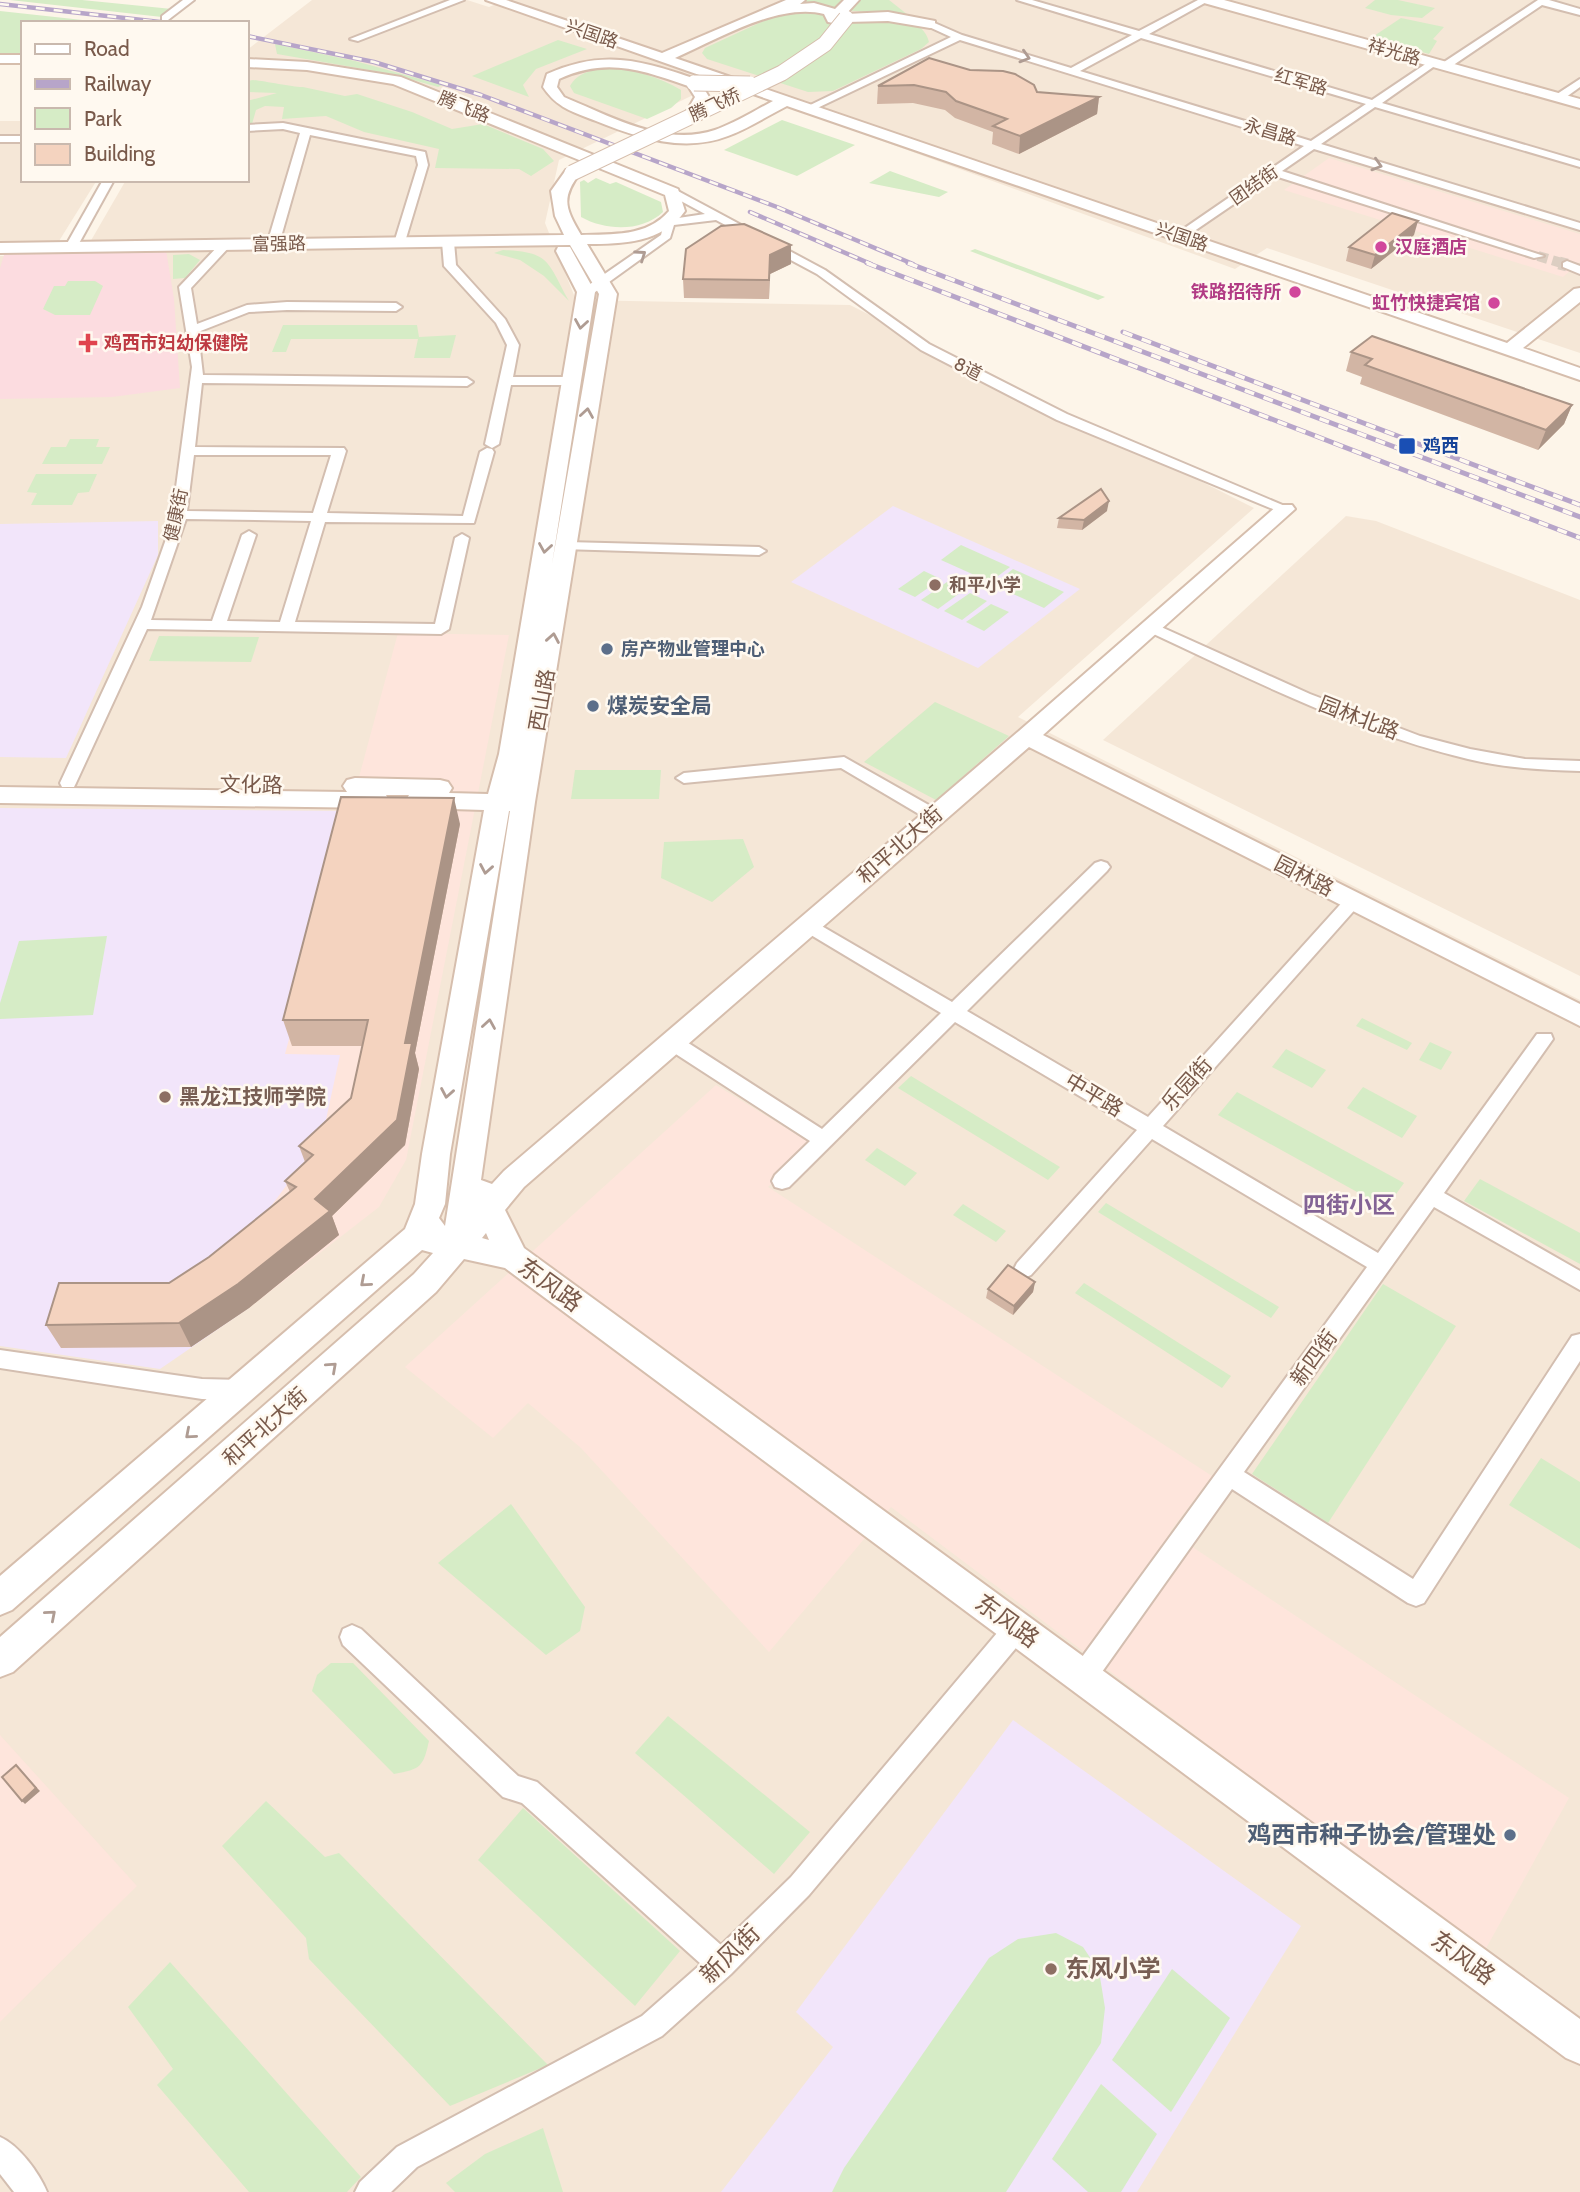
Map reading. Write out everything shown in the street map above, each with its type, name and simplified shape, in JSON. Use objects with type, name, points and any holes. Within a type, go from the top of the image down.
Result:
[{"type":"main road","name":"兴国路","points":[[493,0],[663,58],[693,75],[807,109],[1580,374]]},
{"type":"main road","points":[[663,58],[798,0]]},
{"type":"main road","points":[[839,19],[852,0]]},
{"type":"main road","points":[[839,19],[866,0]]},
{"type":"main road","points":[[897,0],[930,24]]},
{"type":"main road","name":"祥光路","points":[[1207,0],[1580,104]]},
{"type":"main road","points":[[776,10],[814,7],[839,19],[889,15],[930,24]]},
{"type":"main road","name":"腾飞桥","points":[[568,172],[805,59],[825,44],[839,19]]},
{"type":"main road","points":[[0,59],[21,59]]},
{"type":"main road","points":[[752,84],[633,62],[600,61],[568,68],[552,77],[550,87],[559,100],[654,137],[683,139],[715,135],[783,102]]},
{"type":"main road","name":"腾飞路","points":[[248,63],[307,66],[396,80],[672,192]]},
{"type":"main road","points":[[693,75],[702,97],[694,112]]},
{"type":"main road","name":"西山路","points":[[454,1217],[438,1141],[567,546],[608,295],[595,286],[565,239],[559,189],[568,172]]},
{"type":"main road","points":[[669,222],[677,211],[672,192]]},
{"type":"main road","name":"富强路","points":[[0,247],[616,239],[646,235],[669,222]]},
{"type":"main road","name":"西山路","points":[[454,1217],[468,1164],[512,799],[512,754],[572,381],[595,286]]},
{"type":"main road","points":[[1516,352],[1580,293]]},
{"type":"main road","points":[[1516,352],[1580,306]]},
{"type":"main road","name":"和平北大街","points":[[0,1598],[242,1390],[454,1217],[514,1179],[935,816],[1285,509]]},
{"type":"main road","name":"园林路","points":[[1027,736],[1580,1016]]},
{"type":"main road","name":"文化路","points":[[0,782],[51,787],[512,799]]},
{"type":"main road","name":"文化路","points":[[0,795],[51,787]]},
{"type":"main road","points":[[454,1217],[513,1257]]},
{"type":"main road","name":"和平北大街","points":[[0,1660],[425,1283],[454,1217]]},
{"type":"main road","name":"东风路","points":[[454,1217],[513,1257],[1580,2043]]},
{"type":"street","points":[[165,18],[188,0]]},
{"type":"street","points":[[355,39],[459,0]]},
{"type":"street","name":"红军路","points":[[1022,0],[1580,164]]},
{"type":"street","points":[[1073,71],[1207,0]]},
{"type":"street","points":[[1543,1],[1580,12]]},
{"type":"street","name":"团结街","points":[[1180,236],[1373,103],[1543,1]]},
{"type":"street","name":"永昌路","points":[[930,24],[960,37],[1580,228]]},
{"type":"street","points":[[807,109],[960,37]]},
{"type":"street","points":[[1558,98],[1580,82]]},
{"type":"street","points":[[248,128],[283,126],[421,154],[424,165],[400,243]]},
{"type":"street","points":[[273,244],[306,131]]},
{"type":"street","points":[[0,139],[21,139]]},
{"type":"street","points":[[1272,172],[1538,256]]},
{"type":"street","points":[[71,247],[108,182]]},
{"type":"street","name":"8道","points":[[672,192],[821,272],[938,354],[1062,417],[1285,509]]},
{"type":"street","points":[[595,286],[666,236],[669,222],[720,216]]},
{"type":"street","points":[[180,515],[469,520],[513,345],[501,322],[450,266],[448,242]]},
{"type":"street","name":"健康街","points":[[51,787],[141,624],[180,515],[198,367],[185,287],[225,245]]},
{"type":"street","points":[[1567,265],[1580,270]]},
{"type":"street","points":[[192,330],[247,309],[287,306],[396,307]]},
{"type":"street","points":[[197,379],[467,382]]},
{"type":"street","points":[[506,381],[572,381]]},
{"type":"street","points":[[187,451],[339,451],[286,626]]},
{"type":"street","points":[[218,625],[249,536]]},
{"type":"street","points":[[141,624],[441,629],[462,538]]},
{"type":"street","points":[[567,546],[759,551]]},
{"type":"street","name":"园林北路","points":[[1150,627],[1380,729],[1446,748],[1503,760],[1580,766]]},
{"type":"street","points":[[684,778],[844,762],[935,816]]},
{"type":"street","points":[[782,1181],[1101,867]]},
{"type":"street","name":"乐园街","points":[[1024,1269],[1353,901]]},
{"type":"street","name":"中平路","points":[[807,925],[1381,1265]]},
{"type":"street","name":"新四街","points":[[1083,1677],[1544,1039]]},
{"type":"street","points":[[672,1042],[823,1140]]},
{"type":"street","points":[[1431,1196],[1580,1281]]},
{"type":"street","points":[[1229,1475],[1416,1595],[1580,1343]]},
{"type":"street","points":[[0,1359],[202,1389],[242,1390]]},
{"type":"street","name":"新风街","points":[[370,2192],[407,2157],[652,2026],[722,1964],[800,1886],[1017,1628]]},
{"type":"street","points":[[352,1637],[512,1788],[528,1791],[722,1964]]},
{"type":"street","points":[[0,2151],[32,2192]]},
{"type":"shaded area","points":[[312,0],[467,0],[489,7],[506,0],[1580,0],[1580,353],[1267,248],[1235,269],[720,82],[559,160],[545,223],[576,300],[850,305],[1254,508],[1018,717],[1580,1000],[1580,2192],[0,2192],[0,256],[82,256],[125,182],[248,182],[248,49]]},
{"type":"shaded area","points":[[0,121],[21,121],[21,182],[96,182],[59,241],[0,241]]},
{"type":"shaded area","points":[[1329,158],[1580,234],[1580,262],[1563,277],[1284,190]]},
{"type":"shaded area","name":"鸡西市妇幼保健院","points":[[166,250],[174,299],[180,388],[112,397],[0,399],[0,268],[5,252]]},
{"type":"shaded area","name":"和平小学","points":[[893,506],[1080,589],[978,668],[791,582]]},
{"type":"shaded area","points":[[1346,516],[1376,521],[1580,600],[1580,976],[1103,740]]},
{"type":"shaded area","points":[[158,521],[158,555],[66,758],[0,757],[0,524]]},
{"type":"shaded area","points":[[398,633],[509,635],[406,1160],[379,1207],[249,1308],[216,1278],[284,1054]]},
{"type":"shaded area","name":"黑龙江技师学院","points":[[0,808],[350,811],[285,1054],[340,1055],[322,1138],[217,1278],[249,1308],[160,1369],[0,1346]]},
{"type":"shaded area","points":[[716,1085],[812,1144],[768,1187],[1212,1476],[1170,1532],[1569,1798],[1484,1952],[891,1507],[769,1652],[581,1448],[528,1403],[493,1438],[405,1367]]},
{"type":"shaded area","name":"东风小学","points":[[1013,1720],[1301,1926],[1137,2192],[721,2192],[833,2047],[796,2012]]},
{"type":"shaded area","points":[[0,1735],[137,1886],[0,2022]]},
{"type":"green space","points":[[10,0],[82,0],[172,9],[162,17]]},
{"type":"green space","points":[[806,0],[889,0],[908,15],[789,6]]},
{"type":"green space","points":[[1375,0],[1398,0],[1435,8],[1422,18],[1391,15],[1365,8]]},
{"type":"green space","points":[[0,11],[92,21],[21,21],[21,55],[0,55]]},
{"type":"green space","points":[[815,11],[844,18],[896,19],[911,22],[922,30],[929,42],[921,49],[833,91],[808,92],[707,59],[702,53],[705,48],[783,12]]},
{"type":"green space","points":[[1401,18],[1444,27],[1433,39],[1437,41],[1429,54],[1371,38]]},
{"type":"green space","points":[[558,40],[587,49],[536,69],[523,85],[529,97],[472,76]]},
{"type":"green space","points":[[275,44],[355,61],[442,85],[438,87],[392,74],[277,54]]},
{"type":"green space","points":[[608,68],[646,74],[664,81],[681,90],[681,99],[671,108],[647,119],[574,93],[570,86],[581,75]]},
{"type":"green space","points":[[248,81],[303,87],[345,96],[357,94],[412,112],[452,129],[483,124],[543,149],[554,161],[531,176],[519,169],[435,168],[439,149],[364,132],[326,116],[282,119],[284,107],[265,106],[256,110],[252,124],[248,124],[248,101],[277,93],[248,92]]},
{"type":"green space","points":[[782,120],[855,145],[797,176],[724,150]]},
{"type":"green space","points":[[890,171],[948,192],[939,197],[869,183]]},
{"type":"green space","points":[[596,178],[610,184],[616,182],[661,202],[663,212],[645,223],[624,227],[601,225],[581,217],[580,182],[584,180],[588,183]]},
{"type":"green space","points":[[975,249],[1105,297],[1098,300],[970,251]]},
{"type":"green space","points":[[503,250],[530,253],[546,262],[569,301],[544,276],[520,260],[494,253]]},
{"type":"green space","points":[[189,254],[200,260],[185,278],[173,279],[173,255]]},
{"type":"green space","points":[[68,281],[95,281],[103,286],[90,315],[55,315],[43,309],[54,286],[65,286]]},
{"type":"green space","points":[[283,325],[417,325],[419,337],[456,335],[450,358],[414,358],[418,339],[291,339],[286,352],[272,352]]},
{"type":"green space","points":[[70,439],[99,439],[96,447],[110,447],[102,464],[42,464],[51,447],[66,447]]},
{"type":"green space","points":[[36,474],[97,474],[89,492],[78,493],[72,505],[31,505],[37,493],[27,492]]},
{"type":"green space","points":[[961,545],[1010,567],[990,582],[941,560]]},
{"type":"green space","points":[[1013,569],[1064,592],[1044,608],[993,585]]},
{"type":"green space","points":[[924,571],[941,579],[915,597],[898,589]]},
{"type":"green space","points":[[947,582],[964,590],[938,609],[921,600]]},
{"type":"green space","points":[[970,593],[987,601],[962,620],[944,611]]},
{"type":"green space","points":[[991,604],[1009,612],[984,631],[966,622]]},
{"type":"green space","points":[[159,636],[259,637],[251,662],[149,661]]},
{"type":"green space","points":[[935,702],[1009,736],[936,800],[864,762]]},
{"type":"green space","points":[[575,770],[661,770],[659,799],[571,799]]},
{"type":"green space","points":[[743,839],[754,867],[712,902],[661,878],[664,842]]},
{"type":"green space","points":[[107,936],[93,1015],[0,1019],[0,1003],[19,941]]},
{"type":"green space","points":[[1362,1018],[1412,1043],[1407,1050],[1356,1026]]},
{"type":"green space","points":[[1430,1042],[1452,1052],[1441,1070],[1419,1060]]},
{"type":"green space","points":[[1286,1049],[1326,1070],[1312,1088],[1272,1067]]},
{"type":"green space","points":[[911,1076],[1060,1167],[1048,1180],[898,1088]]},
{"type":"green space","points":[[1363,1087],[1417,1116],[1402,1138],[1347,1108]]},
{"type":"green space","points":[[1237,1092],[1404,1183],[1386,1208],[1218,1115]]},
{"type":"green space","points":[[877,1148],[917,1173],[905,1186],[865,1160]]},
{"type":"green space","points":[[1480,1179],[1580,1233],[1580,1264],[1464,1201]]},
{"type":"green space","points":[[1106,1203],[1279,1307],[1271,1318],[1098,1212]]},
{"type":"green space","points":[[963,1204],[1006,1231],[996,1242],[953,1215]]},
{"type":"green space","points":[[1084,1283],[1231,1376],[1222,1388],[1075,1293]]},
{"type":"green space","points":[[1383,1284],[1456,1326],[1328,1523],[1252,1474]]},
{"type":"green space","points":[[1541,1458],[1580,1482],[1580,1549],[1509,1505]]},
{"type":"green space","points":[[511,1504],[585,1607],[580,1631],[546,1655],[438,1563]]},
{"type":"green space","points":[[331,1663],[353,1663],[429,1741],[419,1765],[394,1774],[312,1691],[317,1675]]},
{"type":"green space","points":[[668,1716],[810,1832],[774,1874],[635,1753]]},
{"type":"green space","points":[[266,1801],[325,1857],[339,1853],[548,2065],[450,2106],[309,1959],[306,1938],[222,1846]]},
{"type":"green space","points":[[523,1808],[680,1951],[635,2006],[478,1860]]},
{"type":"green space","points":[[1056,1933],[1083,1947],[1099,1971],[1105,2008],[1101,2043],[1006,2192],[832,2192],[844,2168],[989,1958],[1018,1939]]},
{"type":"green space","points":[[170,1962],[361,2177],[347,2192],[249,2192],[157,2085],[173,2069],[128,2007]]},
{"type":"green space","points":[[1172,1969],[1230,2018],[1171,2112],[1112,2060]]},
{"type":"green space","points":[[1101,2084],[1157,2134],[1121,2192],[1088,2192],[1052,2159]]},
{"type":"green space","points":[[543,2128],[563,2192],[455,2192],[446,2183],[485,2154]]},
{"type":"building","points":[[929,58],[970,70],[1015,74],[1034,85],[1037,92],[1099,97],[1020,136],[993,126],[1007,119],[956,101],[946,92],[914,85],[878,86]]},
{"type":"building","points":[[1392,213],[1418,221],[1375,255],[1349,247]]},
{"type":"building","points":[[744,224],[791,245],[770,255],[769,280],[683,279],[686,249],[721,226]]},
{"type":"building","points":[[1372,336],[1572,405],[1546,430],[1365,365],[1372,359],[1351,352]]},
{"type":"building","points":[[1101,489],[1109,501],[1084,520],[1059,518]]},
{"type":"building","points":[[341,797],[454,798],[405,1043],[412,1043],[397,1120],[315,1199],[330,1211],[238,1284],[179,1323],[46,1325],[59,1283],[169,1283],[209,1257],[296,1187],[285,1181],[313,1155],[299,1146],[351,1098],[368,1020],[283,1020]]},
{"type":"building","points":[[1008,1265],[1035,1282],[1014,1306],[988,1289]]},
{"type":"building","points":[[16,1765],[36,1788],[22,1801],[2,1777]]},
{"type":"tunnel","points":[[1538,256],[1565,264]]},
{"type":"tunnel","points":[[1559,263],[1567,265]]},
{"type":"railway","points":[[0,4],[151,21]]},
{"type":"railway","points":[[248,36],[374,62],[481,95],[777,207],[913,264]]},
{"type":"railway","points":[[750,212],[871,264]]},
{"type":"railway","points":[[867,263],[1580,538]]},
{"type":"railway","points":[[908,263],[1580,517]]},
{"type":"railway","points":[[1123,332],[1580,505]]},
{"type":"place","name":"汉庭酒店","points":[[1381,247]]},
{"type":"place","name":"铁路招待所","points":[[1295,292]]},
{"type":"place","name":"虹竹快捷宾馆","points":[[1494,303]]},
{"type":"place","name":"鸡西市妇幼保健院","points":[[88,343]]},
{"type":"place","name":"鸡西","points":[[1407,446]]},
{"type":"place","name":"和平小学","points":[[935,585]]},
{"type":"place","name":"房产物业管理中心","points":[[607,649]]},
{"type":"place","name":"煤炭安全局","points":[[593,706]]},
{"type":"place","name":"黑龙江技师学院","points":[[165,1097]]},
{"type":"place","name":"鸡西市种子协会/管理处","points":[[1510,1835]]},
{"type":"place","name":"东风小学","points":[[1051,1969]]},
{"type":"district","name":"四街小区","points":[[1349,1205]]}]
